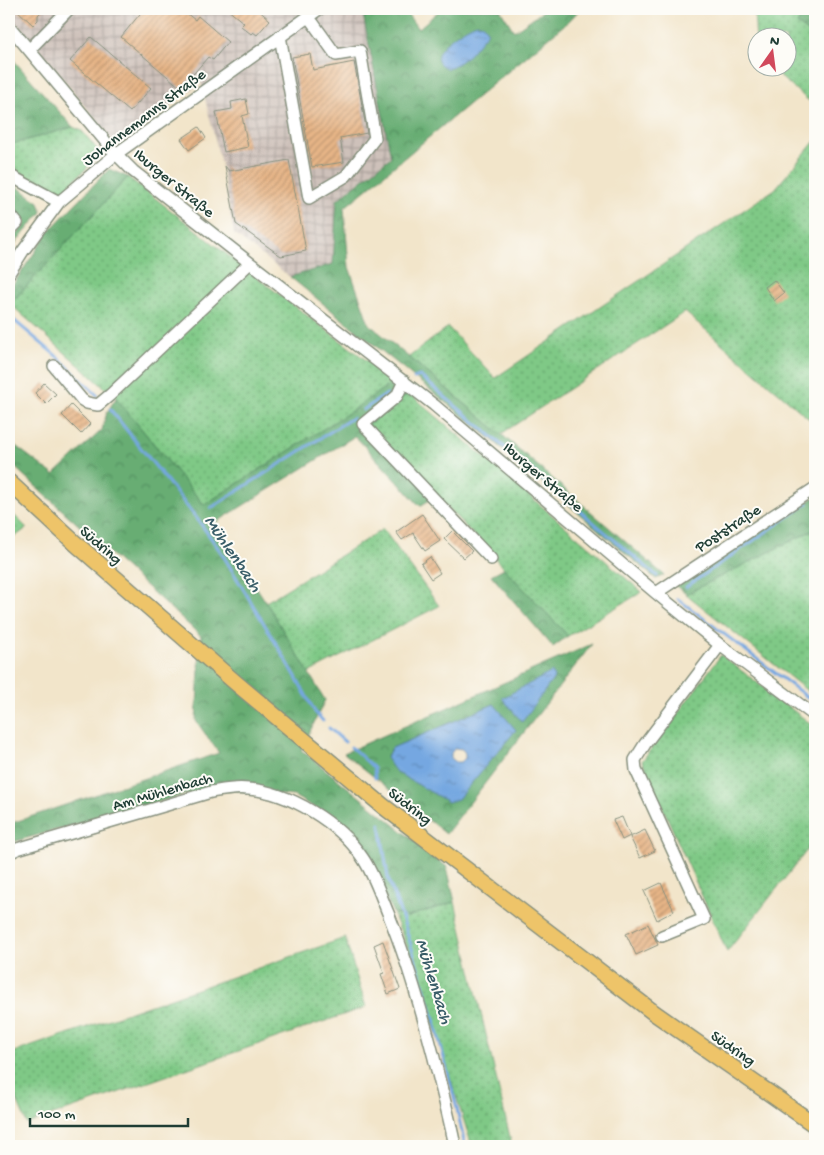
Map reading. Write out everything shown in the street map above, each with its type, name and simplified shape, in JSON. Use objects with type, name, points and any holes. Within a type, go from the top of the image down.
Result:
[{"type":"main road","name":"Südring","points":[[9,482],[74,544],[221,671],[383,806],[653,1012],[815,1125]]},
{"type":"street","points":[[29,50],[69,9]]},
{"type":"street","name":"Johannemanns Straße","points":[[9,273],[59,202],[116,154],[319,9]]},
{"type":"street","points":[[280,36],[309,198],[346,176],[375,138],[360,51],[336,55],[308,16]]},
{"type":"street","name":"Iburger Straße","points":[[9,26],[133,172],[404,381],[656,593],[720,645],[815,716]]},
{"type":"street","points":[[9,175],[59,202]]},
{"type":"street","points":[[9,213],[17,223],[9,231]]},
{"type":"street","points":[[54,366],[82,400],[98,405],[110,396],[250,263]]},
{"type":"street","points":[[404,381],[397,396],[363,424],[491,559]]},
{"type":"street","name":"Poststraße","points":[[656,593],[815,488]]},
{"type":"street","points":[[662,936],[704,919],[636,770],[635,760],[720,645]]},
{"type":"street","name":"Am Mühlenbach","points":[[9,853],[17,849],[211,792],[227,789],[249,788],[272,794],[294,801],[316,814],[338,830],[363,858],[397,934],[420,1003],[455,1146]]},
{"type":"shaded area","points":[[9,9],[362,9],[391,157],[337,200],[333,264],[290,277],[234,234],[222,168],[201,82],[118,147],[9,15]]},
{"type":"green space","points":[[362,9],[404,9],[418,29],[441,9],[500,9],[514,31],[546,9],[580,9],[570,20],[344,208],[349,267],[369,324],[501,434],[664,575],[656,579],[491,439],[290,277],[333,264],[337,200],[391,157]]},
{"type":"green space","points":[[754,9],[807,9],[797,24],[815,37],[815,106],[782,78],[796,78],[796,28],[755,28]]},
{"type":"green space","points":[[807,9],[815,9],[815,37],[797,24]]},
{"type":"green space","points":[[9,55],[73,127],[9,145]]},
{"type":"green space","points":[[73,127],[82,131],[101,154],[62,192],[44,190],[15,171],[9,170],[9,145]]},
{"type":"green space","points":[[815,141],[815,207],[809,214],[815,219],[815,424],[685,312],[501,434],[409,357],[448,327],[495,378],[775,189]]},
{"type":"green space","points":[[109,169],[128,177],[9,307],[9,292],[12,286],[49,231]]},
{"type":"green space","points":[[128,177],[394,381],[350,412],[204,505],[116,398],[10,304]]},
{"type":"green space","points":[[9,181],[39,202],[42,212],[9,253],[9,243],[26,223],[9,203]]},
{"type":"green space","points":[[394,381],[409,393],[369,424],[436,496],[420,506],[355,436],[215,523],[266,602],[325,700],[301,750],[447,867],[455,902],[407,917],[393,913],[364,851],[320,811],[294,796],[209,788],[9,843],[9,824],[219,753],[196,721],[201,636],[9,462],[9,441],[54,475],[102,430],[107,412],[116,398],[204,505],[350,412]]},
{"type":"green space","points":[[409,393],[642,592],[568,636],[369,424]]},
{"type":"green space","points":[[815,497],[815,529],[686,594],[675,585]]},
{"type":"green space","points":[[9,512],[27,528],[9,541]]},
{"type":"green space","points":[[383,529],[439,606],[308,673],[266,602]]},
{"type":"green space","points":[[815,529],[815,697],[686,594]]},
{"type":"green space","points":[[504,568],[568,636],[553,647],[491,575]]},
{"type":"green space","points":[[592,644],[446,834],[344,753]],"holes":[[[494,704],[458,799],[386,757],[392,748]]]},
{"type":"green space","points":[[721,655],[815,727],[815,840],[727,952],[642,761]]},
{"type":"green space","points":[[455,902],[512,1146],[472,1146],[413,961],[393,913],[407,917]]},
{"type":"green space","points":[[345,938],[366,1007],[27,1124],[9,1082],[9,1054]]},
{"type":"water","points":[[477,23],[483,25],[488,32],[469,55],[447,69],[440,64],[438,55],[446,44],[466,28]]},
{"type":"water","points":[[552,672],[554,678],[522,722],[502,698]]},
{"type":"water","points":[[494,704],[516,730],[458,799],[448,802],[396,772],[386,758],[392,748]],"holes":[[[455,748],[462,749],[465,753],[465,758],[461,762],[456,762],[451,758],[451,753]]]},
{"type":"building","points":[[16,9],[44,9],[38,15],[38,20],[33,25]]},
{"type":"building","points":[[144,9],[181,9],[195,20],[198,16],[228,42],[213,60],[208,57],[181,88],[121,37]]},
{"type":"building","points":[[227,9],[257,9],[270,20],[257,35],[253,32],[251,34],[241,26],[244,23]]},
{"type":"building","points":[[91,37],[151,88],[130,112],[70,61]]},
{"type":"building","points":[[310,54],[313,70],[354,62],[367,133],[340,138],[344,162],[312,167],[292,57]]},
{"type":"building","points":[[246,99],[249,114],[242,116],[248,147],[224,152],[216,112],[232,109],[231,102]]},
{"type":"building","points":[[199,127],[206,138],[189,150],[181,139]]},
{"type":"building","points":[[289,160],[306,251],[281,256],[236,224],[225,166],[229,171]]},
{"type":"building","points":[[774,280],[784,293],[774,301],[765,287]]},
{"type":"building","points":[[44,383],[56,394],[46,404],[35,393]]},
{"type":"building","points":[[71,405],[90,424],[81,434],[62,415]]},
{"type":"building","points":[[422,514],[440,541],[425,551],[413,533],[402,540],[396,532]]},
{"type":"building","points":[[452,531],[472,551],[464,558],[444,539]]},
{"type":"building","points":[[430,557],[440,573],[431,579],[421,564]]},
{"type":"building","points":[[622,817],[630,836],[622,840],[613,820]]},
{"type":"building","points":[[645,830],[655,851],[640,858],[630,837]]},
{"type":"building","points":[[661,883],[674,911],[657,920],[644,891]]},
{"type":"building","points":[[648,924],[658,945],[636,955],[626,934]]},
{"type":"building","points":[[383,941],[400,989],[388,994],[381,974],[384,973],[374,945]]},
{"type":"waterway","name":"Mühlenbach","points":[[10,317],[60,359],[97,395]]},
{"type":"waterway","points":[[414,378],[420,376],[657,576]]},
{"type":"waterway","points":[[363,410],[387,394]]},
{"type":"waterway","name":"Mühlenbach","points":[[110,409],[221,552],[315,712],[323,721]]},
{"type":"waterway","points":[[211,508],[352,418]]},
{"type":"waterway","points":[[686,587],[808,503]]},
{"type":"waterway","points":[[678,599],[815,703]]},
{"type":"waterway","name":"Mühlenbach","points":[[329,728],[345,742]]},
{"type":"waterway","name":"Mühlenbach","points":[[351,747],[374,768],[375,778]]},
{"type":"waterway","name":"Mühlenbach","points":[[380,824],[388,878],[434,1019],[465,1146]]}]
